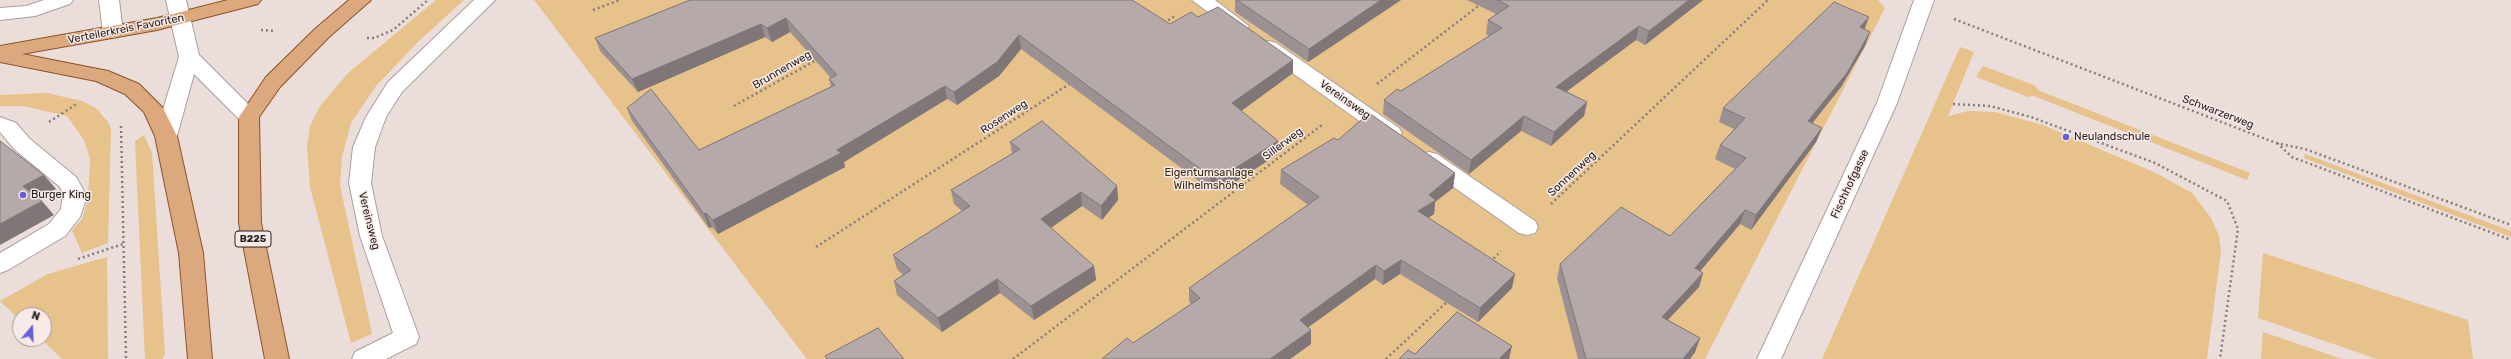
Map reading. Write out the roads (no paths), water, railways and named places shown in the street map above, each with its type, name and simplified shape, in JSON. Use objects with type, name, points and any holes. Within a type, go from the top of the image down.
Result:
[{"type":"main road","name":"Verteilerkreis Favoriten","points":[[0,52],[113,32],[178,10],[251,0]]},
{"type":"main road","points":[[249,117],[273,82],[322,33],[361,0]]},
{"type":"main road","points":[[0,56],[83,71],[132,89],[153,108],[166,136],[191,253],[200,359]]},
{"type":"main road","name":"B225","points":[[249,117],[250,223],[277,359]]},
{"type":"street","points":[[0,14],[28,12],[64,0]]},
{"type":"street","points":[[109,0],[113,32]]},
{"type":"street","name":"Vereinsweg","points":[[364,359],[407,338],[371,236],[360,183],[364,147],[376,117],[395,87],[485,0]]},
{"type":"street","name":"Vereinsweg","points":[[1202,0],[1527,227]]},
{"type":"street","name":"Fischhofgasse","points":[[1769,359],[1888,103],[1923,3]]},
{"type":"street","points":[[166,136],[189,57],[178,10]]},
{"type":"street","points":[[189,57],[249,117]]},
{"type":"street","points":[[0,124],[9,128],[22,144],[68,182],[74,193],[74,202],[72,211],[57,230],[0,264]]},
{"type":"place","name":"Neulandschule","points":[[2066,137]]},
{"type":"place","name":"Burger King","points":[[23,195]]},
{"type":"park label","name":"Eigentumsanlage Wilhelmshöhe","points":[[1209,179]]}]
